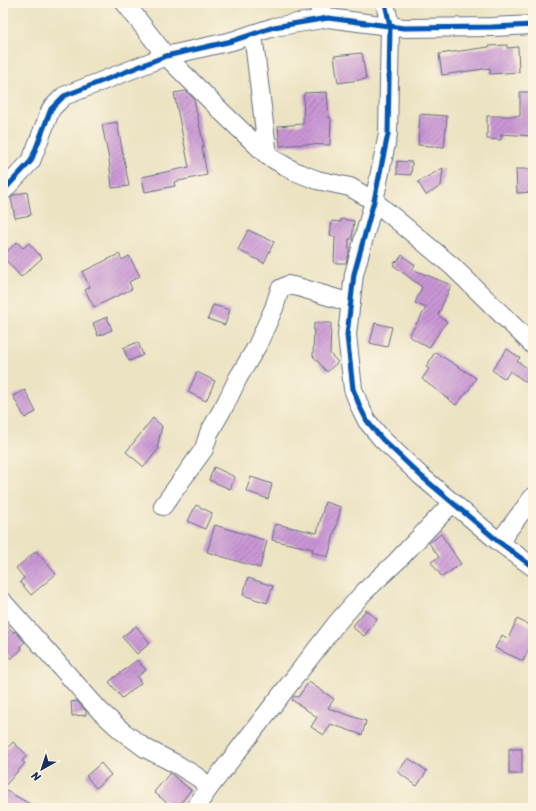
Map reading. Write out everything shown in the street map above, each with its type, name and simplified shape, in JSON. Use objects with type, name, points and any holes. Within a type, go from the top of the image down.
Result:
[{"type":"street","points":[[125,3],[166,56],[268,156],[294,171],[317,180],[350,187],[374,201],[452,266],[533,344]]},
{"type":"street","points":[[316,3],[328,18]]},
{"type":"street","points":[[385,3],[390,26],[388,134],[374,201],[354,274],[347,335],[353,389],[367,421],[382,439],[421,476],[499,542],[533,567]]},
{"type":"street","points":[[3,191],[31,161],[51,109],[64,96],[166,56],[232,40],[274,27],[328,18],[404,28],[533,25]]},
{"type":"street","points":[[253,34],[268,156]]},
{"type":"street","points":[[163,506],[204,449],[210,433],[238,378],[257,346],[274,308],[280,289],[288,285],[351,303]]},
{"type":"street","points":[[499,542],[533,497]]},
{"type":"street","points":[[195,808],[336,624],[364,592],[396,562],[453,502]]},
{"type":"street","points":[[3,602],[100,711],[122,731],[145,748],[199,778],[209,788]]},
{"type":"building","points":[[507,45],[507,48],[518,47],[519,72],[490,74],[490,68],[442,75],[439,54],[489,46]]},
{"type":"building","points":[[362,53],[366,79],[338,83],[334,56]]},
{"type":"building","points":[[186,91],[194,99],[204,147],[202,147],[207,175],[174,182],[175,186],[145,192],[142,177],[189,167],[174,93]]},
{"type":"building","points":[[327,92],[329,118],[331,118],[330,145],[304,144],[280,146],[278,126],[303,124],[304,93]]},
{"type":"building","points":[[520,92],[533,92],[533,136],[501,134],[501,140],[487,139],[487,116],[520,116]]},
{"type":"building","points":[[420,114],[447,116],[444,147],[418,145]]},
{"type":"building","points":[[117,122],[129,186],[112,188],[109,159],[102,125]]},
{"type":"building","points":[[397,161],[412,162],[411,175],[397,174]]},
{"type":"building","points":[[443,168],[441,186],[426,195],[418,182]]},
{"type":"building","points":[[516,169],[533,169],[533,192],[517,193]]},
{"type":"building","points":[[27,192],[31,215],[15,218],[11,198],[14,195]]},
{"type":"building","points":[[341,219],[354,221],[352,239],[349,239],[349,254],[346,263],[334,263],[335,237],[330,236],[332,221],[341,222]]},
{"type":"building","points":[[248,230],[274,242],[264,263],[238,250]]},
{"type":"building","points":[[17,242],[23,248],[29,243],[42,258],[21,277],[3,257],[3,255]]},
{"type":"building","points":[[119,254],[122,260],[129,256],[140,276],[129,282],[132,289],[94,307],[85,290],[90,287],[82,272]]},
{"type":"building","points":[[402,255],[415,265],[412,269],[451,285],[438,315],[447,322],[429,348],[409,336],[426,308],[415,303],[422,287],[393,265]]},
{"type":"building","points":[[213,305],[230,310],[225,325],[208,319]]},
{"type":"building","points":[[107,317],[112,330],[98,336],[93,323]]},
{"type":"building","points":[[314,323],[331,323],[330,354],[338,362],[327,372],[313,356]]},
{"type":"building","points":[[375,323],[392,327],[387,347],[370,343]]},
{"type":"building","points":[[138,342],[143,355],[129,361],[123,348]]},
{"type":"building","points":[[507,349],[520,358],[517,361],[533,372],[533,387],[510,371],[505,379],[492,370]]},
{"type":"building","points":[[435,352],[476,378],[468,391],[456,405],[422,379],[429,369],[426,367]]},
{"type":"building","points":[[197,372],[215,381],[206,401],[188,392]]},
{"type":"building","points":[[25,390],[36,412],[25,418],[13,396]]},
{"type":"building","points":[[153,418],[162,426],[157,446],[159,448],[144,467],[126,452]]},
{"type":"building","points":[[214,467],[235,477],[230,489],[209,480]]},
{"type":"building","points":[[251,477],[272,484],[268,499],[246,491]]},
{"type":"building","points":[[325,502],[341,507],[328,557],[312,552],[313,549],[272,540],[275,524],[317,533]]},
{"type":"building","points":[[196,505],[212,513],[205,529],[188,521]]},
{"type":"building","points":[[215,525],[267,541],[260,568],[207,552]]},
{"type":"building","points":[[441,534],[461,564],[442,577],[431,562],[439,557],[429,543]]},
{"type":"building","points":[[36,551],[56,574],[31,595],[20,582],[24,578],[16,568]]},
{"type":"building","points":[[248,578],[273,586],[267,603],[243,595]]},
{"type":"building","points":[[366,610],[377,619],[364,636],[352,627]]},
{"type":"building","points":[[517,619],[533,627],[533,641],[523,661],[495,648],[502,635],[508,639]]},
{"type":"building","points":[[3,621],[25,642],[20,646],[22,649],[11,659],[3,650]]},
{"type":"building","points":[[136,626],[150,643],[137,654],[122,637]]},
{"type":"building","points":[[137,660],[146,670],[137,677],[141,683],[122,698],[109,682]]},
{"type":"building","points":[[309,682],[334,699],[328,708],[366,721],[362,735],[331,724],[324,735],[311,727],[317,717],[292,700],[294,696],[298,697]]},
{"type":"building","points":[[77,701],[86,711],[86,715],[72,716],[71,702]]},
{"type":"building","points":[[13,742],[27,755],[22,761],[25,763],[3,788],[3,753]]},
{"type":"building","points":[[509,749],[522,749],[522,774],[509,774]]},
{"type":"building","points":[[408,758],[427,771],[417,786],[398,772]]},
{"type":"building","points":[[101,763],[111,775],[96,788],[86,776]]},
{"type":"building","points":[[170,773],[191,790],[177,808],[173,808],[154,792]]},
{"type":"building","points":[[3,789],[37,808],[3,808]]},
{"type":"cycle path","points":[[385,3],[390,26],[388,134],[374,201],[354,274],[347,335],[353,389],[367,421],[382,439],[421,476],[499,542],[533,567]]},
{"type":"cycle path","points":[[3,191],[31,161],[51,109],[64,96],[166,56],[232,41],[274,27],[328,18],[404,28],[533,25]]}]
